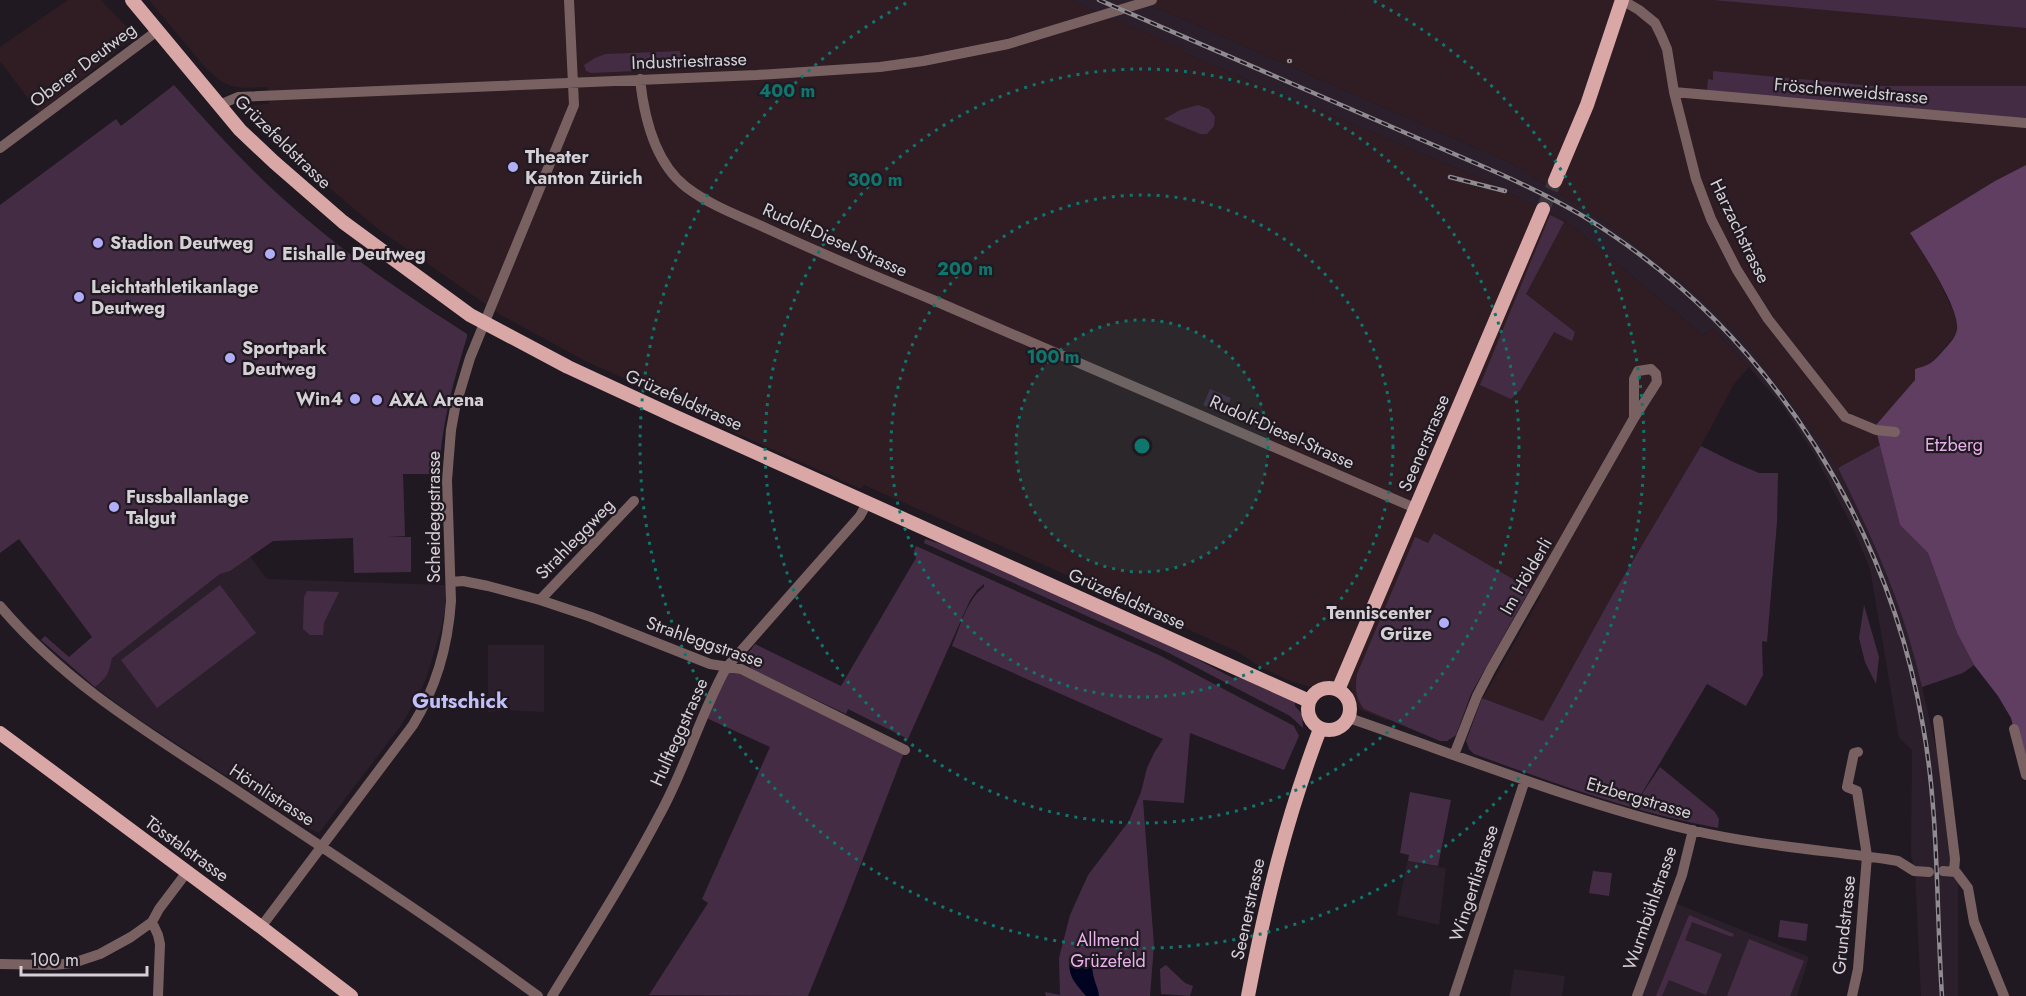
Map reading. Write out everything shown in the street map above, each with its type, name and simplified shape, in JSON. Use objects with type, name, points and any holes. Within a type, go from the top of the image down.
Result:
[{"type":"main road","name":"Grüzefeldstrasse","points":[[132,0],[240,130],[274,162],[344,222],[414,275],[484,323],[568,367],[1309,701]]},
{"type":"main road","points":[[1555,181],[1587,105],[1622,0]]},
{"type":"main road","name":"Seenerstrasse","points":[[1338,690],[1543,210]]},
{"type":"main road","points":[[1325,688],[1338,690],[1348,699],[1349,718],[1341,727],[1334,730],[1320,729],[1308,714],[1309,701],[1313,695],[1325,688]]},
{"type":"main road","name":"Seenerstrasse","points":[[1248,996],[1263,915],[1279,851],[1294,799],[1320,729]]},
{"type":"main road","name":"Tösstalstrasse","points":[[0,733],[351,996]]},
{"type":"street","name":"Scheideggstrasse","points":[[261,927],[413,724],[424,705],[440,666],[450,615],[447,480],[451,430],[470,358],[574,105],[569,0]]},
{"type":"street","name":"Industriestrasse","points":[[219,105],[238,98],[837,70],[923,61],[1027,40],[1152,0]]},
{"type":"street","name":"Harzachstrasse","points":[[1622,0],[1655,23],[1667,50],[1674,92],[1695,179],[1711,219],[1737,270],[1768,319],[1845,417],[1876,430],[1895,432]]},
{"type":"street","name":"Oberer Deutweg","points":[[0,148],[157,31]]},
{"type":"street","name":"Rudolf-Diesel-Strasse","points":[[640,79],[651,135],[665,164],[684,185],[710,204],[869,274],[1160,396],[1415,508]]},
{"type":"street","name":"Fröschenweidstrasse","points":[[1674,92],[2026,123]]},
{"type":"street","name":"Im Hölderli","points":[[1454,754],[1477,696],[1491,669],[1634,418]]},
{"type":"street","name":"Strahleggweg","points":[[540,600],[634,501]]},
{"type":"street","name":"Hulfteggstrasse","points":[[552,996],[661,813],[714,690],[726,668],[860,516],[867,503]]},
{"type":"street","name":"Strahleggstrasse","points":[[451,582],[488,586],[540,600],[710,664],[741,669],[904,750]]},
{"type":"street","name":"Hörnlistrasse","points":[[0,606],[49,658],[94,696],[423,914],[538,996]]},
{"type":"street","name":"Etzbergstrasse","points":[[1349,718],[1582,800],[1693,830],[1730,838],[1898,861],[1914,871],[1929,872]]},
{"type":"street","points":[[1938,720],[1955,859],[1948,871],[1960,876],[1968,888],[1974,922],[2004,996]]},
{"type":"street","points":[[2014,729],[2026,776]]},
{"type":"street","name":"Grundstrasse","points":[[1852,996],[1858,969],[1868,856],[1857,791],[1847,787],[1854,753],[1858,752]]},
{"type":"street","name":"Wingertlistrasse","points":[[1454,996],[1525,780]]},
{"type":"street","name":"Wurmbühlstrasse","points":[[1637,996],[1682,876],[1693,830]]},
{"type":"street","points":[[0,964],[54,965],[88,959],[116,946],[152,922],[187,872]]},
{"type":"street","points":[[152,922],[160,944],[158,996]]},
{"type":"shaded area","points":[[68,0],[101,0],[134,34],[133,39],[39,113],[0,61],[0,47]]},
{"type":"shaded area","points":[[149,0],[1071,0],[1184,49],[1182,52],[1490,182],[1565,220],[1703,335],[1713,328],[1749,367],[1734,384],[1701,446],[1613,594],[1543,721],[1483,698],[1541,596],[1530,589],[1471,694],[1456,735],[1447,741],[1440,741],[1391,719],[1386,720],[1361,710],[1354,703],[1351,688],[1327,682],[1310,687],[1293,682],[1260,667],[1238,652],[1161,617],[864,485],[861,489],[689,412],[691,408],[587,362],[501,315],[378,229],[312,173],[247,113],[250,105],[269,104],[268,87],[244,88],[231,86],[219,80],[204,66]]},
{"type":"shaded area","points":[[1071,0],[1133,0],[1169,13],[1508,162],[1599,218],[1646,253],[1705,302],[1743,339],[1838,468],[1872,536],[1914,651],[1941,770],[1958,881],[1958,996],[1921,996],[1915,871],[1911,855],[1912,750],[1899,738],[1870,569],[1853,528],[1814,454],[1782,405],[1749,367],[1713,328],[1703,335],[1565,220],[1490,182],[1182,52],[1183,49]]},
{"type":"shaded area","points":[[1133,0],[2026,0],[2026,165],[1995,181],[1911,233],[1933,268],[1956,317],[1958,326],[1955,336],[1876,425],[1880,445],[1838,468],[1743,339],[1705,302],[1599,218],[1508,162],[1169,13]]},
{"type":"shaded area","points":[[249,555],[267,579],[446,586],[445,611],[440,633],[426,679],[415,701],[402,724],[319,833],[305,827],[128,712],[95,687],[103,682],[113,656],[220,574]]},
{"type":"shaded area","points":[[488,645],[544,645],[544,712],[504,710],[488,712]]},
{"type":"shaded area","points":[[1407,861],[1446,868],[1439,925],[1397,915]]},
{"type":"shaded area","points":[[1672,902],[1809,957],[1797,996],[1637,996]]},
{"type":"shaded area","points":[[1514,969],[1565,976],[1562,996],[1510,996]]},
{"type":"green space","points":[[1713,0],[2026,0],[2026,28]]},
{"type":"green space","points":[[680,51],[682,65],[679,69],[591,73],[586,71],[584,65],[605,54]]},
{"type":"green space","points":[[1713,71],[1875,86],[2026,86],[2026,123],[1713,96],[1707,90],[1708,79],[1713,80]]},
{"type":"green space","name":"Sportpark Deutweg","points":[[174,85],[239,156],[292,206],[367,267],[467,334],[467,337],[448,404],[439,474],[403,474],[405,536],[388,537],[411,537],[411,572],[354,573],[353,538],[273,541],[230,571],[220,574],[112,658],[107,675],[95,687],[41,640],[45,636],[69,657],[92,637],[19,539],[0,553],[0,205],[116,119],[121,126]]},
{"type":"green space","points":[[1198,105],[1209,109],[1215,117],[1214,126],[1207,134],[1200,134],[1164,119],[1180,110]]},
{"type":"green space","name":"Etzberg","points":[[2026,165],[2026,775],[2011,718],[1998,696],[1974,665],[1957,633],[1928,553],[1900,525],[1876,425],[1915,380],[1915,369],[1936,359],[1951,341],[1957,329],[1953,308],[1947,295],[1910,233],[1995,181]]},
{"type":"green space","points":[[1550,215],[1564,222],[1526,294],[1575,332],[1572,341],[1554,332],[1521,389],[1511,399],[1480,385]]},
{"type":"green space","points":[[1210,389],[1231,398],[1224,415],[1203,405]]},
{"type":"green space","points":[[1880,445],[1900,525],[1928,553],[1957,633],[1974,665],[1963,673],[1922,687],[1915,658],[1887,575],[1838,468]]},
{"type":"green space","points":[[1701,446],[1759,473],[1778,473],[1777,522],[1767,642],[1762,641],[1763,675],[1746,706],[1707,684],[1636,803],[1660,767],[1715,812],[1719,819],[1718,828],[1625,806],[1474,754],[1466,741],[1482,698],[1543,721],[1613,594]]},
{"type":"green space","name":"Tenniscenter Grüze","points":[[1434,533],[1530,589],[1471,694],[1456,735],[1447,741],[1440,741],[1364,709],[1357,697],[1356,689],[1357,674],[1415,537],[1428,543]]},
{"type":"green space","points":[[925,539],[954,548],[1170,645],[1233,678],[1243,677],[1295,702],[1295,706],[1302,714],[1303,728],[1290,716],[1165,651],[924,543]]},
{"type":"green space","name":"Allmend Grüzefeld","points":[[916,546],[1161,656],[1294,726],[1299,736],[1284,770],[1190,733],[1184,803],[1143,800],[1154,945],[1150,996],[1046,996],[1045,992],[1060,995],[1059,958],[1070,915],[1088,875],[1129,821],[1141,792],[1147,768],[1163,739],[952,646],[969,606],[984,584],[970,600],[908,739],[848,709],[846,714],[753,670],[744,659],[755,644],[841,686],[916,558],[914,551]]},
{"type":"green space","points":[[220,585],[256,633],[157,708],[121,660]]},
{"type":"green space","points":[[307,591],[339,592],[324,623],[323,635],[310,635],[303,629],[304,597]]},
{"type":"green space","points":[[1864,605],[1879,657],[1876,684],[1865,662],[1859,638]]},
{"type":"green space","points":[[726,668],[905,750],[808,996],[649,995],[708,903],[702,899],[770,747],[702,716]]},
{"type":"green space","points":[[1410,792],[1451,800],[1438,866],[1408,861],[1409,855],[1400,853]]},
{"type":"green space","points":[[1593,871],[1612,873],[1609,896],[1589,893]]},
{"type":"green space","points":[[1689,915],[1734,934],[1732,937],[1692,922],[1685,940],[1722,954],[1706,995],[1669,980],[1662,996],[1656,996]]},
{"type":"green space","points":[[1780,920],[1808,924],[1806,941],[1778,937]]},
{"type":"green space","points":[[1749,939],[1804,961],[1790,996],[1727,996]]},
{"type":"green space","points":[[1166,965],[1185,983],[1193,986],[1190,996],[1161,994],[1160,969]]},
{"type":"water","points":[[1076,955],[1086,956],[1091,961],[1099,996],[1086,996],[1073,979],[1069,965],[1070,959]]},
{"type":"tunnel","points":[[1543,209],[1555,181]]},
{"type":"railway","points":[[1099,0],[1498,173],[1568,207],[1608,232],[1668,277],[1723,329],[1773,385],[1816,447],[1853,512],[1883,581],[1907,653],[1923,726],[1932,793],[1942,996]]},
{"type":"railway","points":[[1450,177],[1505,191]]},
{"type":"place","name":"Theater Kanton Zürich","points":[[513,167]]},
{"type":"place","name":"Stadion Deutweg","points":[[98,243]]},
{"type":"place","name":"Eishalle Deutweg","points":[[270,254]]},
{"type":"place","name":"Leichtathletikanlage Deutweg","points":[[79,297]]},
{"type":"place","name":"Sportpark Deutweg","points":[[230,358]]},
{"type":"place","name":"Win4","points":[[355,399]]},
{"type":"place","name":"AXA Arena","points":[[377,400]]},
{"type":"place","name":"Fussballanlage Talgut","points":[[114,507]]},
{"type":"place","name":"Tenniscenter Grüze","points":[[1444,623]]},
{"type":"district","name":"Gutschick","points":[[460,701]]}]
